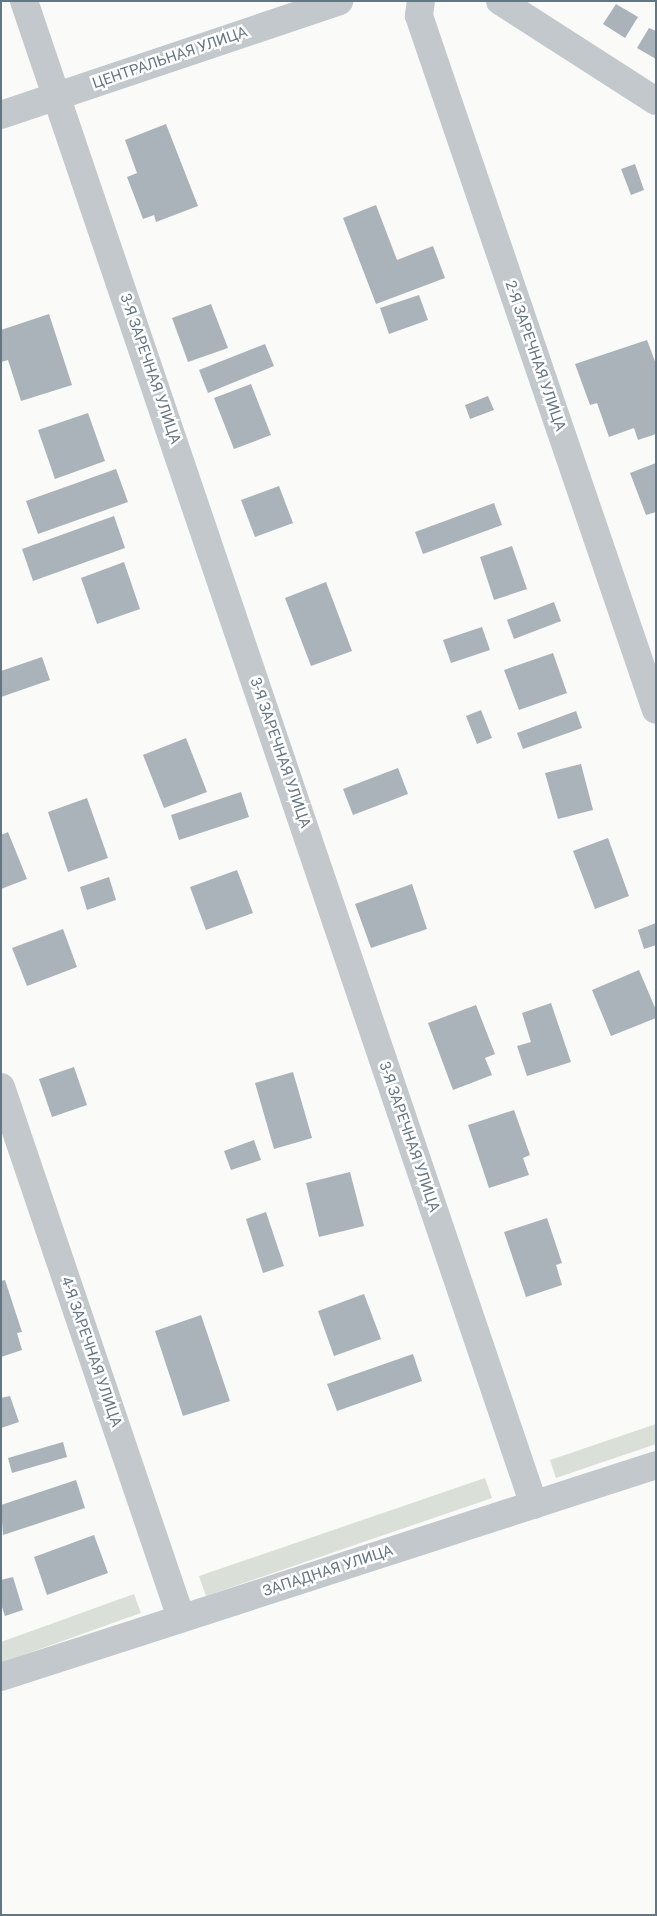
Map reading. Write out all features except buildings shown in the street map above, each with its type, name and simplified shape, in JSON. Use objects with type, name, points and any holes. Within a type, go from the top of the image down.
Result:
[{"type":"street","name":"3-Я ЗАРЕЧНАЯ УЛИЦА","points":[[24,1],[58,96],[534,1505]]},
{"type":"street","name":"ЦЕНТРАЛЬНАЯ УЛИЦА","points":[[1,115],[339,1]]},
{"type":"street","name":"2-Я ЗАРЕЧНАЯ УЛИЦА","points":[[421,1],[419,16],[656,710]]},
{"type":"street","points":[[500,1],[656,101]]},
{"type":"street","name":"4-Я ЗАРЕЧНАЯ УЛИЦА","points":[[1,1087],[181,1618]]},
{"type":"street","name":"ЗАПАДНАЯ УЛИЦА","points":[[1,1677],[656,1466]]},
{"type":"shaded area","points":[[656,1424],[656,1444],[556,1478],[550,1460]]},
{"type":"shaded area","points":[[485,1478],[492,1498],[206,1596],[199,1576]]},
{"type":"shaded area","points":[[134,1594],[141,1613],[1,1663],[1,1642]]}]
